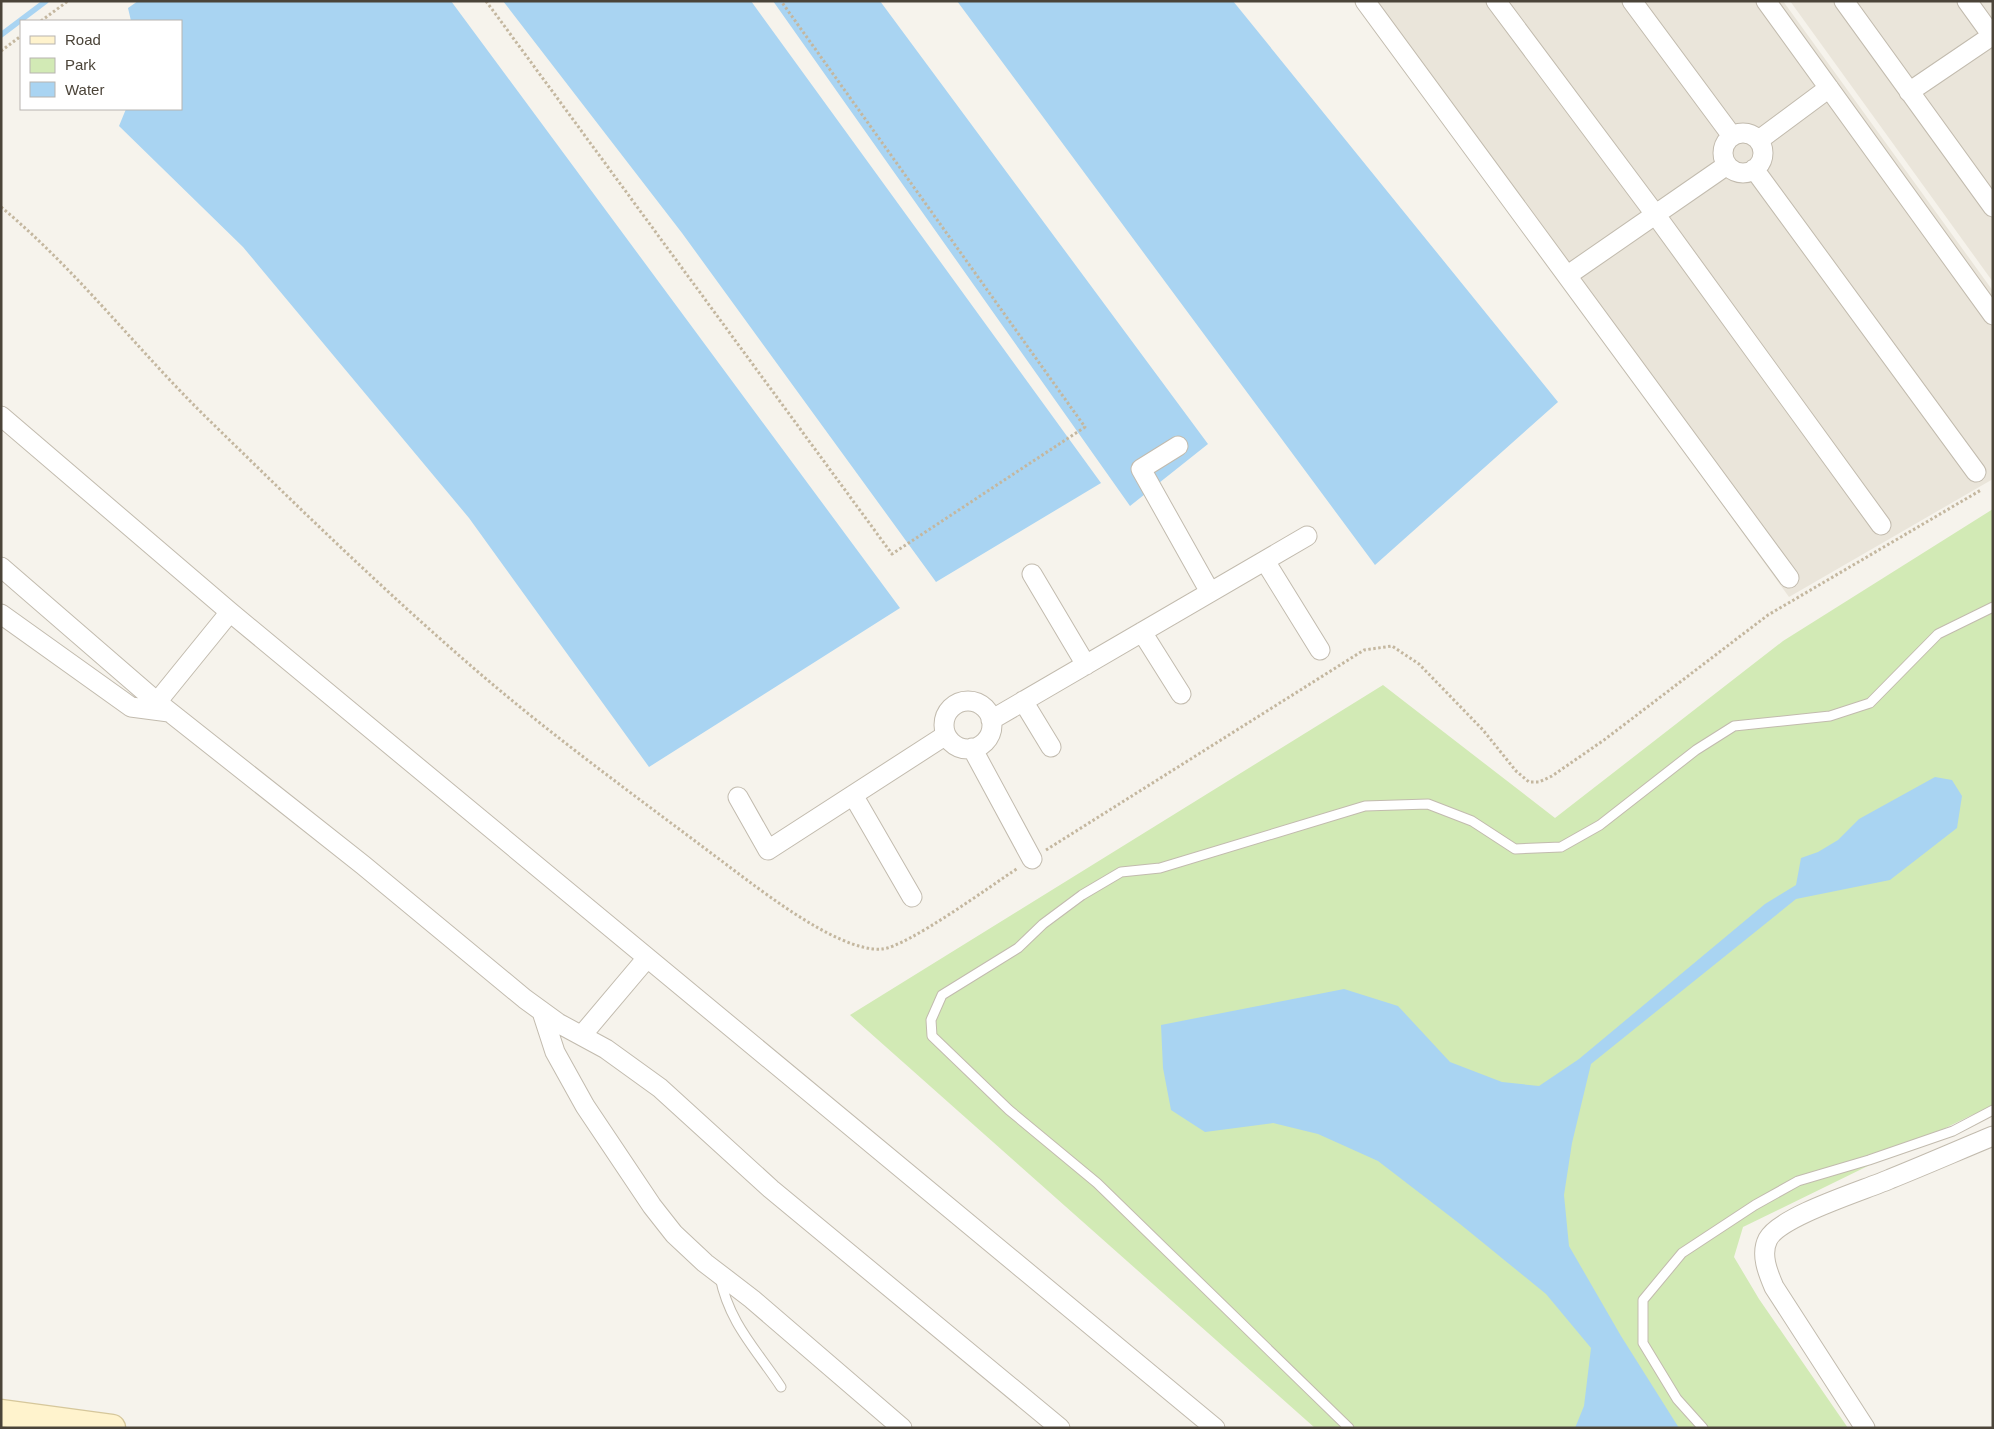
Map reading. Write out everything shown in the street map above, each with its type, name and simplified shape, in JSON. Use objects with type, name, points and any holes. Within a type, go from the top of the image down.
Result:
[{"type":"main road","points":[[1,1413],[112,1428]]},
{"type":"street","points":[[1496,1],[1655,214],[1881,525]]},
{"type":"street","points":[[1632,1],[1732,136]]},
{"type":"street","points":[[1766,1],[1993,315]]},
{"type":"street","points":[[1844,1],[1993,207]]},
{"type":"street","points":[[1909,92],[1992,36],[1967,1]]},
{"type":"street","points":[[1366,2],[1789,578]]},
{"type":"street","points":[[1758,140],[1829,88]]},
{"type":"street","points":[[1746,133],[1758,140],[1762,155],[1761,160],[1754,169],[1745,173],[1735,171],[1727,165],[1722,155],[1724,144],[1732,136],[1746,133]]},
{"type":"street","points":[[1568,275],[1727,165]]},
{"type":"street","points":[[1754,169],[1980,480]]},
{"type":"street","points":[[3,422],[1215,1428]]},
{"type":"street","points":[[1178,446],[1141,469],[1210,592]]},
{"type":"street","points":[[991,720],[1307,536]]},
{"type":"street","points":[[1265,561],[1320,650]]},
{"type":"street","points":[[1,567],[164,707],[363,865],[446,936],[542,1012],[606,1049],[660,1088],[771,1189],[1060,1428]]},
{"type":"street","points":[[1032,574],[1086,665]]},
{"type":"street","points":[[164,707],[230,612]]},
{"type":"street","points":[[1,614],[131,707],[164,707]]},
{"type":"street","points":[[1142,632],[1181,694]]},
{"type":"street","points":[[969,701],[984,707],[991,720],[992,728],[985,741],[972,748],[957,746],[946,734],[944,727],[948,711],[961,702],[969,701]]},
{"type":"street","points":[[1023,701],[1051,746]]},
{"type":"street","points":[[738,797],[768,850],[946,734]]},
{"type":"street","points":[[972,748],[1032,859]]},
{"type":"street","points":[[852,795],[912,897]]},
{"type":"street","points":[[582,1035],[647,958]]},
{"type":"street","points":[[542,1012],[555,1052],[585,1106],[674,1234],[902,1428]]},
{"type":"street","points":[[1865,1428],[1774,1287],[1766,1263],[1768,1239],[1780,1227],[1822,1205],[1993,1136]]},
{"type":"lane","points":[[1349,1428],[1097,1183],[1009,1110],[932,1036],[931,1020],[942,995],[1018,948],[1043,924],[1082,895],[1121,872],[1160,868],[1365,806],[1428,804],[1472,820],[1515,849],[1561,847],[1600,825],[1696,750],[1734,726],[1830,716],[1870,703],[1938,634],[1993,607]]},
{"type":"lane","points":[[1703,1428],[1677,1399],[1644,1343],[1643,1300],[1682,1253],[1755,1205],[1798,1181],[1869,1160],[1944,1134],[1993,1110]]},
{"type":"lane","points":[[719,1274],[724,1299],[732,1317],[745,1338],[762,1357],[781,1387]]},
{"type":"path","points":[[42,20],[68,1]]},
{"type":"path","points":[[486,1],[892,554],[1085,427],[781,1]]},
{"type":"path","points":[[1,51],[20,37]]},
{"type":"path","points":[[1,207],[63,262],[206,417],[373,577],[472,666],[597,768],[796,916],[854,944],[882,949],[915,935],[1364,650],[1379,646],[1392,646],[1419,664],[1483,730],[1516,772],[1529,782],[1539,782],[1552,776],[1604,740],[1768,615],[1980,480]]},
{"type":"shaded area","points":[[1358,1],[1783,1],[1993,291],[1993,479],[1789,597]]},
{"type":"shaded area","points":[[1790,1],[1993,1],[1993,282]]},
{"type":"green space","points":[[1993,509],[1993,1108],[1972,1115],[1743,1227],[1734,1257],[1759,1299],[1848,1428],[1315,1428],[850,1015],[1383,685],[1555,818],[1783,641]]},
{"type":"water","points":[[138,1],[451,1],[900,608],[649,767],[469,518],[243,247],[119,126],[126,110],[182,110],[182,20],[131,20],[128,8]]},
{"type":"water","points":[[503,1],[751,1],[1101,483],[936,582],[682,233]]},
{"type":"water","points":[[773,1],[880,1],[1208,444],[1130,506]]},
{"type":"water","points":[[957,1],[1233,1],[1558,402],[1375,565]]},
{"type":"water","points":[[1935,777],[1952,780],[1962,796],[1957,828],[1890,880],[1796,899],[1591,1064],[1572,1143],[1564,1195],[1569,1246],[1621,1336],[1679,1428],[1575,1428],[1584,1406],[1591,1348],[1546,1294],[1460,1224],[1378,1161],[1318,1134],[1273,1123],[1205,1132],[1171,1110],[1163,1068],[1161,1025],[1344,989],[1398,1006],[1450,1062],[1502,1082],[1539,1086],[1579,1059],[1765,904],[1796,885],[1801,858],[1818,852],[1838,840],[1859,819]]},
{"type":"waterway","points":[[21,20],[46,1]]},
{"type":"waterway","points":[[1,35],[20,21]]}]
